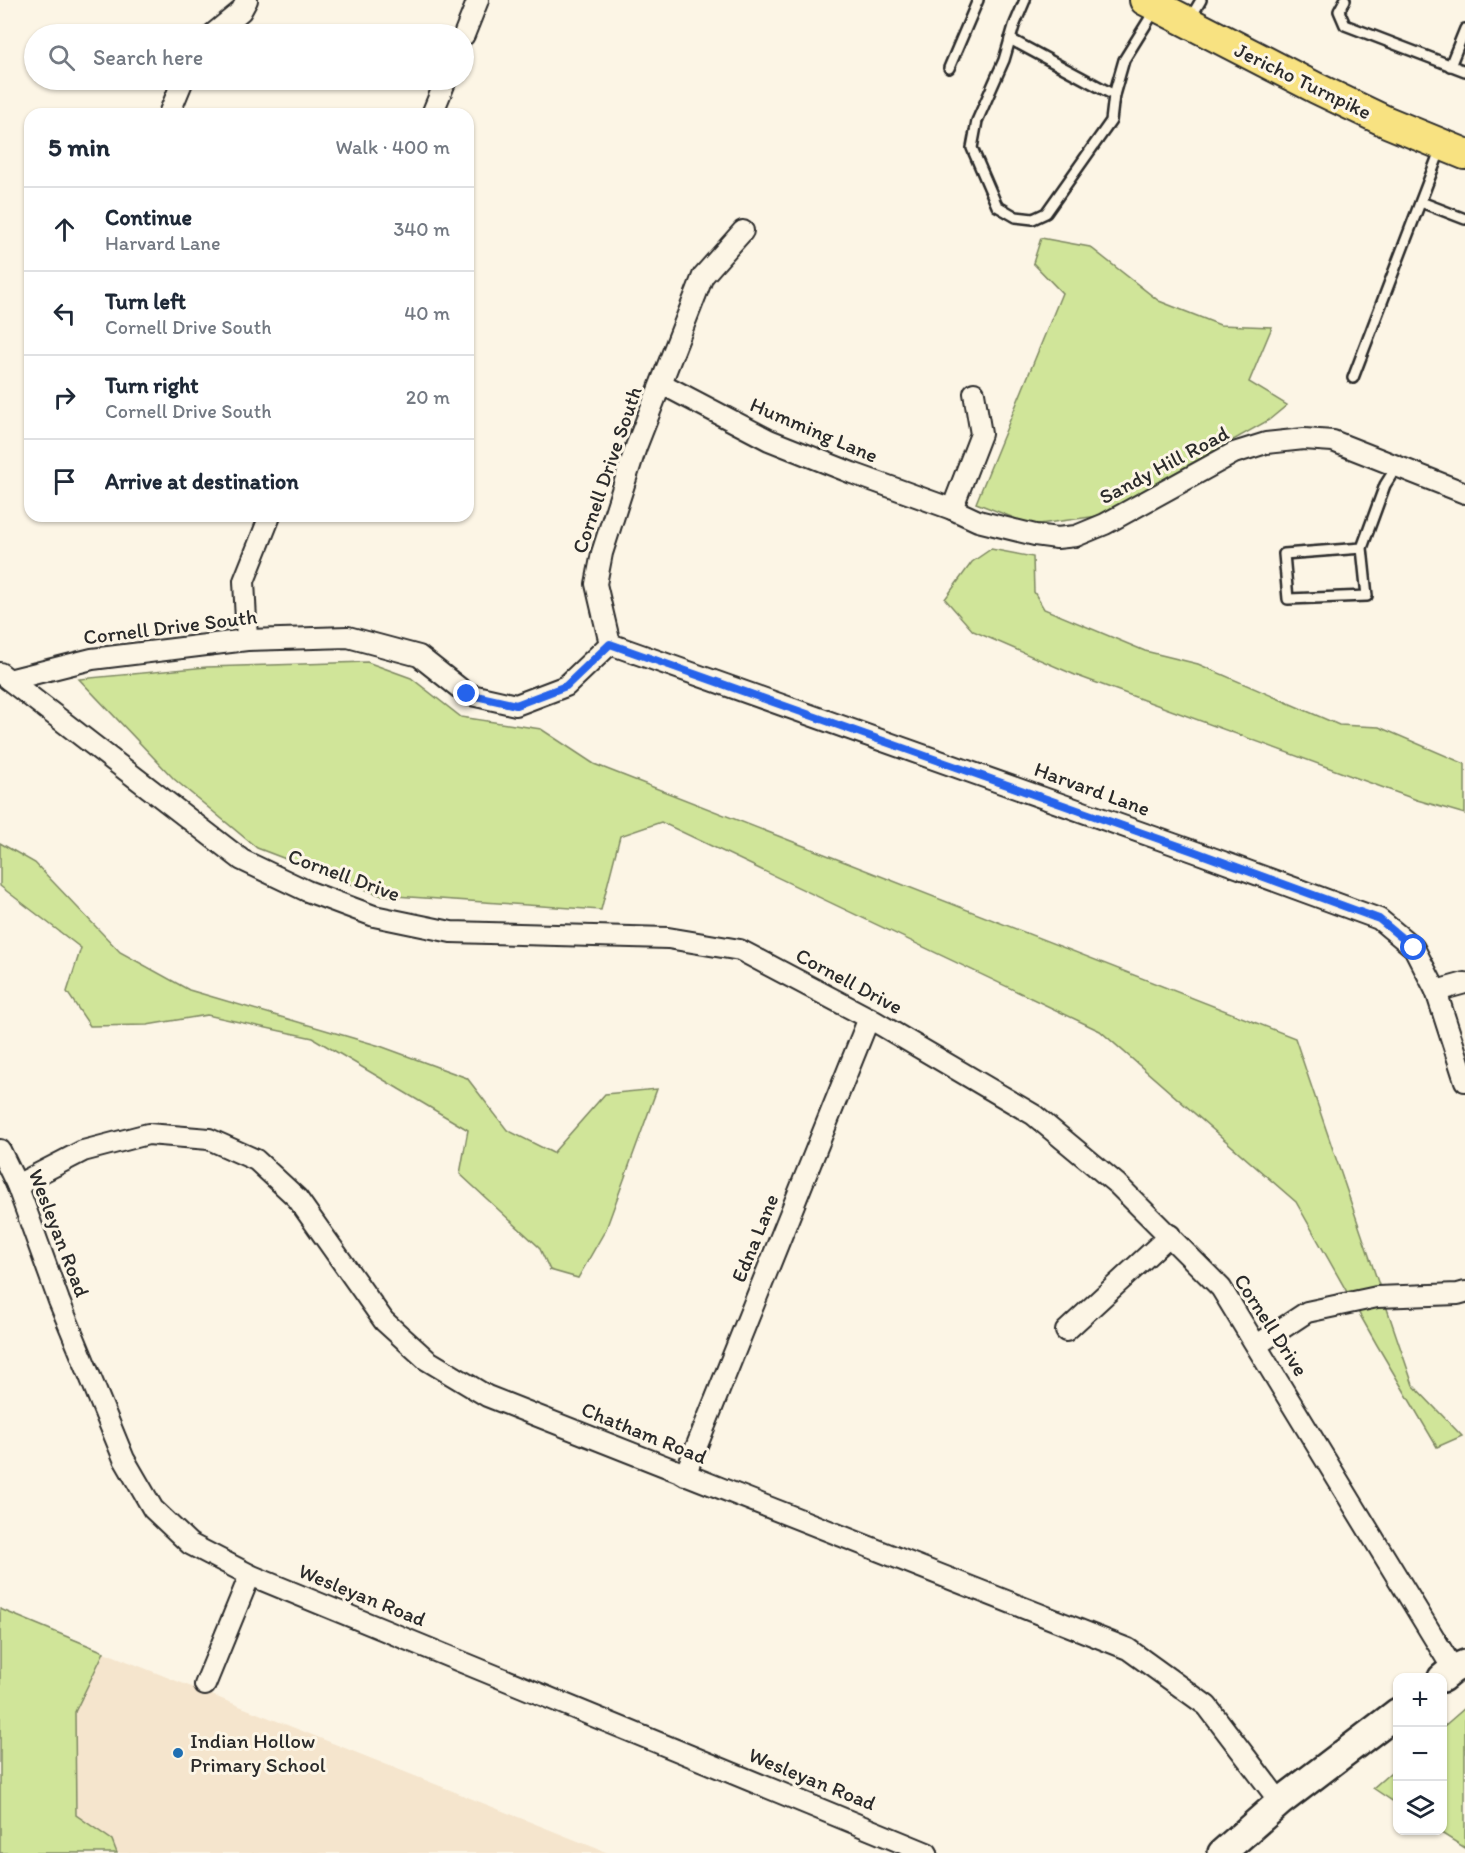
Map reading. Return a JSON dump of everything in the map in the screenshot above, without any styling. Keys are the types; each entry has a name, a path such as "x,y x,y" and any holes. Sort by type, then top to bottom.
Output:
{"main road":[{"name":"Jericho Turnpike","path":"1151,3 1194,11 1316,88 1454,150"}],"street":[{"path":"225,24 241,11 247,0"},
{"path":"468,24 478,0"},
{"path":"171,108 179,90"},
{"path":"434,108 442,90"},
{"name":"Cornell Drive South","path":"5,677 92,659 247,640 348,637 419,656 467,694 516,705 566,686 610,644 596,584 602,553 636,447 703,276 742,231"},
{"name":"Humming Lane","path":"662,384 770,440 952,509"},
{"path":"952,509 981,434 974,393"},
{"name":"Sandy Hill Road","path":"952,509 978,521 1035,535 1057,538 1076,536 1105,524 1234,453 1266,443 1304,439 1333,441 1465,493"},
{"path":"247,640 244,581 268,522"},
{"name":"Harvard Lane","path":"610,644 1379,919 1414,948 1436,991 1465,1081"},
{"name":"Cornell Drive","path":"5,677 242,860 307,891 374,916 451,933 668,938 740,950 870,1018 1034,1114 1117,1184 1221,1287 1453,1670"},
{"path":"1436,991 1465,983"},
{"name":"Edna Lane","path":"685,1475 870,1018"},
{"name":"Chatham Road","path":"16,1185 83,1151 148,1134 209,1139 256,1160 297,1198 384,1321 427,1360 487,1396 1128,1649 1207,1706 1280,1802"},
{"name":"Wesleyan Road","path":"0,1150 16,1185 59,1301 124,1459 153,1509 190,1544 250,1575 927,1853"},
{"path":"1066,1331 1170,1235"},
{"path":"1257,1345 1307,1312 1377,1298 1465,1292"},
{"path":"205,1685 250,1575"},
{"path":"1222,1853 1280,1802 1393,1716"}],"lane":[{"path":"950,68 978,0"},
{"path":"1025,0 1004,60 977,121 972,148 997,206 1016,217 1034,219 1046,213 1111,121 1114,95 1124,60 1151,3"},
{"path":"1345,0 1340,11 1345,25 1465,71"},
{"path":"1450,66 1465,29"},
{"path":"1010,39 1114,95"},
{"path":"1353,378 1421,202 1454,150"},
{"path":"1421,202 1465,219"},
{"path":"1362,548 1284,554 1287,599 1367,596 1362,548 1385,485 1397,466"}],"shaded area":[{"name":"Indian Hollow Primary School","path":"0,1610 104,1652 608,1853 0,1853"}],"green space":[{"path":"1041,238 1090,247 1159,301 1220,325 1272,327 1249,382 1287,405 1269,420 1098,516 1032,525 976,503 1062,293 1033,263"},
{"path":"991,549 1033,557 1034,592 1044,609 1145,651 1198,664 1339,725 1379,727 1465,764 1465,814 1417,800 1075,675 973,631 945,599 972,562"},
{"path":"367,662 411,678 461,717 541,729 594,764 1295,1038 1413,1385 1462,1436 1437,1447 1296,1202 1100,1031 661,822 620,836 601,910 380,895 257,848 174,779 79,679 207,667"},
{"path":"0,843 35,863 120,952 189,990 380,1046 467,1078 507,1130 553,1153 605,1094 657,1089 606,1229 578,1278 550,1270 539,1247 460,1174 468,1130 313,1038 207,1015 147,1025 90,1026 67,992 81,948 0,886"},
{"path":"0,1609 104,1652 75,1712 76,1815 112,1840 117,1853 0,1853"},
{"path":"1465,1708 1465,1848 1444,1835 1447,1835 1447,1724"},
{"path":"1393,1770 1393,1801 1373,1788"}],"place":[{"name":"Indian Hollow Primary School","path":"178,1753"}],"route":[{"path":"467,694 516,705 566,686 610,644 1379,919 1414,948"}]}
